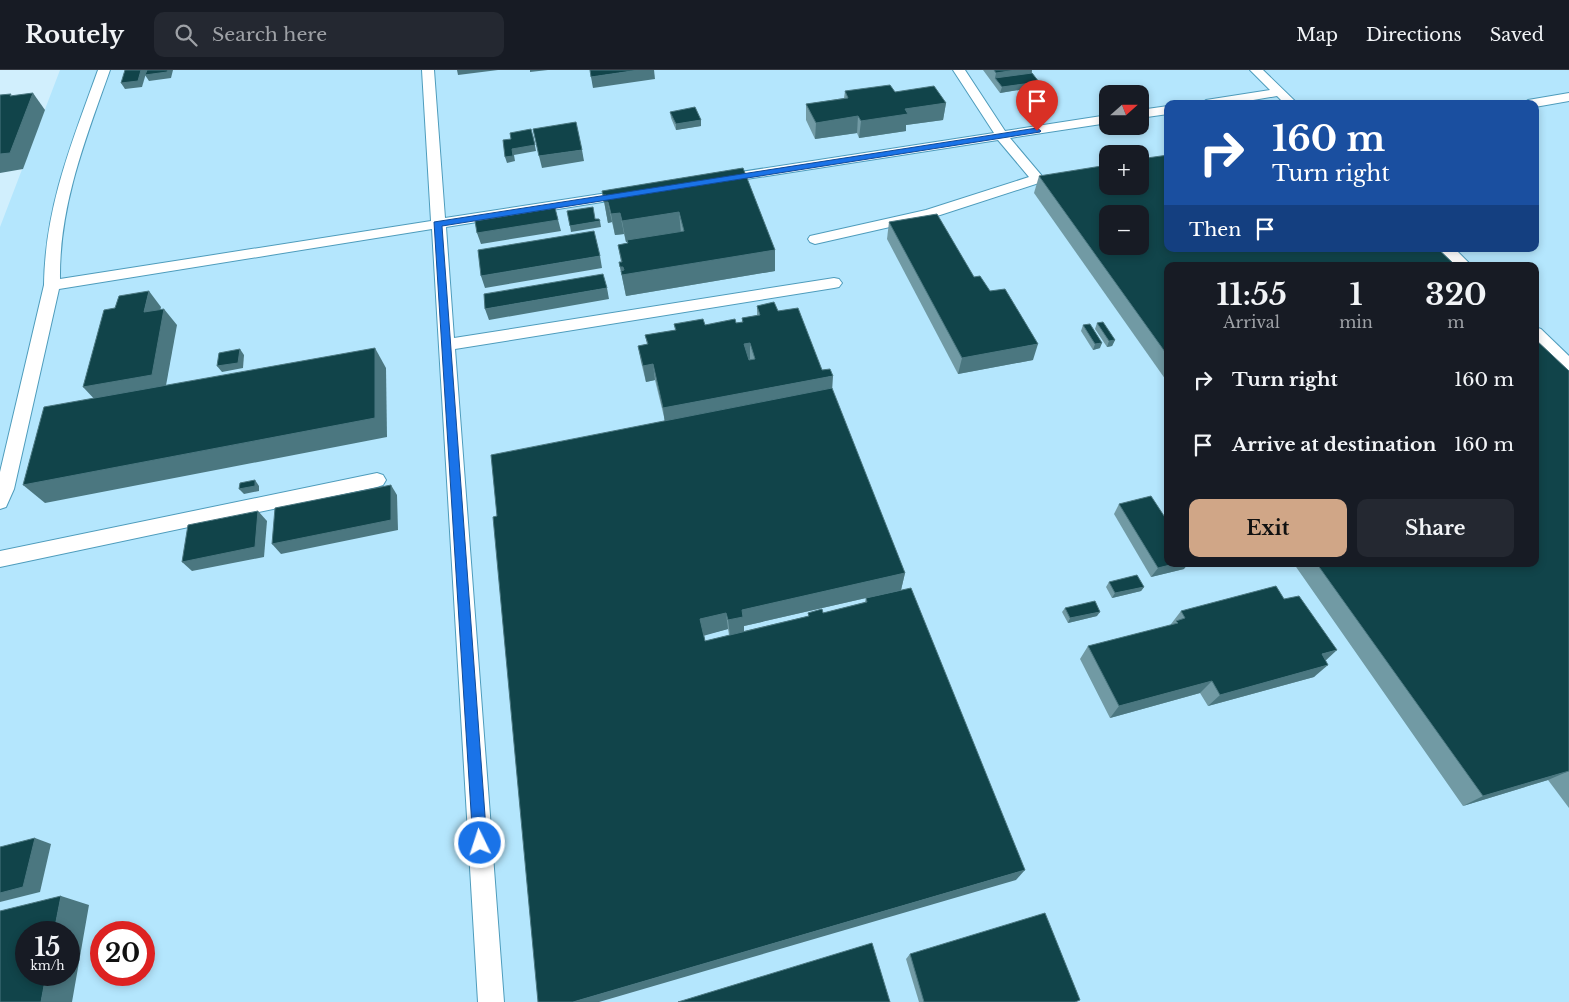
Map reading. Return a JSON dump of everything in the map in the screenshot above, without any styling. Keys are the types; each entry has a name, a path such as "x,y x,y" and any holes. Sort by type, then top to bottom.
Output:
{"lane":[{"path":"0,502 5,489 52,285 50,263 54,231 64,189 104,70"},
{"path":"428,70 491,1002"},
{"path":"815,239 929,214 1042,179 1002,136 959,70"},
{"path":"1256,70 1288,100"},
{"path":"1230,100 1279,92"},
{"path":"1539,102 1569,97"},
{"path":"1149,113 1164,111"},
{"path":"703,182 1099,121"},
{"path":"52,285 644,192"},
{"path":"1449,252 1461,262"},
{"path":"446,345 834,283"},
{"path":"1539,337 1569,365"},
{"path":"0,559 377,480"}],"shaded area":[{"path":"60,70 1569,70 1569,1002 0,1002 0,227"}],"building":[{"path":"125,70 141,70 138,81 121,83"},
{"path":"147,70 168,70 167,72 145,75"},
{"path":"590,70 639,70 591,77"},
{"path":"994,70 1016,70 996,73"},
{"path":"1032,73 1039,82 1002,87 995,78"},
{"path":"890,85 895,92 934,86 946,103 905,109 908,114 861,121 858,116 816,123 806,104 848,98 845,91"},
{"path":"33,93 10,153 0,154 0,95 11,94 10,96"},
{"path":"695,107 701,120 676,124 670,112"},
{"path":"576,122 582,150 539,156 533,129"},
{"path":"531,129 535,145 512,149 513,156 505,157 503,140 511,139 510,133"},
{"path":"1164,156 1164,252 1441,252 1452,262 1164,262 1164,350 1039,176 1099,166 1099,195 1149,195 1149,158"},
{"path":"743,168 775,250 622,275 621,271 624,270 623,267 620,267 619,262 622,262 618,245 628,243 627,240 684,231 679,212 622,221 620,213 611,214 608,202 604,202 603,198 607,197 603,195 602,191"},
{"path":"593,207 595,219 600,221 570,226 567,211"},
{"path":"555,208 558,220 477,233 475,221"},
{"path":"937,214 974,277 980,276 990,291 1005,289 1038,344 962,358 889,222"},
{"path":"594,231 600,256 481,276 478,250"},
{"path":"603,274 607,288 485,309 484,294"},
{"path":"149,291 144,312 164,309 152,375 83,387 104,310 115,308 119,296"},
{"path":"774,302 778,311 798,308 822,370 830,369 833,376 663,408 653,364 643,366 638,346 648,344 645,335 676,330 674,324 703,319 705,325 735,319 736,323 743,322 742,318 760,315 757,306","holes":["750,343 755,359 749,360 744,344"]},
{"path":"1103,322 1115,340 1109,341 1097,323"},
{"path":"1090,324 1102,343 1095,344 1083,325"},
{"path":"1539,343 1569,371 1569,771 1483,796 1319,567 1539,567"},
{"path":"375,348 375,418 23,485 44,407"},
{"path":"240,349 238,363 217,366 219,353"},
{"path":"832,388 905,573 742,610 743,617 728,620 726,613 700,619 705,641 809,616 808,613 822,609 823,613 867,602 866,598 911,588 1025,870 573,1002 538,1002 493,517 497,516 491,455"},
{"path":"255,480 255,486 239,489 240,483"},
{"path":"391,485 391,520 272,544 275,508"},
{"path":"1151,496 1164,516 1164,566 1158,568 1119,504"},
{"path":"258,511 255,547 182,562 188,525"},
{"path":"1137,575 1144,587 1115,593 1109,582"},
{"path":"1276,586 1284,599 1299,596 1337,650 1322,654 1328,665 1220,695 1212,681 1119,706 1088,646 1178,623 1176,621 1185,618 1181,611"},
{"path":"1095,601 1100,612 1070,618 1065,608"},
{"path":"35,838 23,887 0,893 0,847"},
{"path":"61,896 56,921 15,921 15,986 44,986 41,1002 0,1002 0,911"},
{"path":"1045,913 1080,1000 1075,1002 924,1002 910,954"},
{"path":"872,943 890,1002 678,1002"}],"route":[{"path":"480,843 438,224 1037,131"}]}
